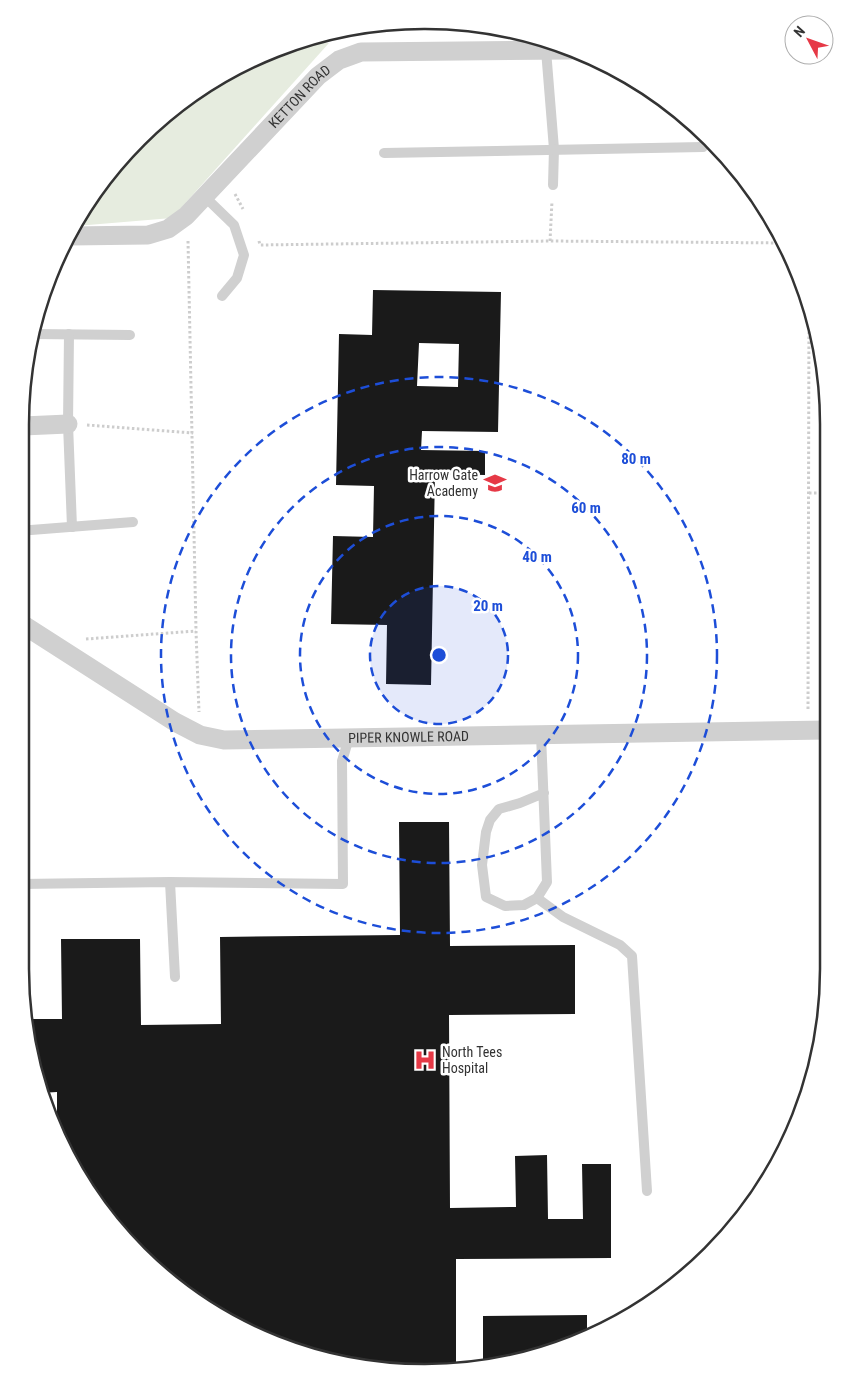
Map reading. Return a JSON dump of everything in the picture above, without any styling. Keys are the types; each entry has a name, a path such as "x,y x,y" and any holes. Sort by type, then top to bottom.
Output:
{"street":[{"name":"KETTON ROAD","path":"77,236 148,235 168,228 186,216 318,76 339,60 361,52 552,50"},
{"path":"29,426 68,424"},
{"name":"PIPER KNOWLE ROAD","path":"29,628 175,722 200,735 224,740 817,730"}],"lane":[{"path":"546,50 554,149 553,185"},
{"path":"384,153 703,148"},
{"path":"204,196 234,225 244,255 237,278 222,296"},
{"path":"39,334 130,335"},
{"path":"69,334 68,424 72,527"},
{"path":"31,530 133,522"},
{"path":"541,735 544,793 547,882 537,898 524,905 504,906 486,897 482,865 486,832 490,820 499,809 544,793"},
{"path":"29,884 170,882 343,884 342,761 349,738"},
{"path":"170,882 175,977"},
{"path":"537,898 563,916 620,945 632,956 647,1191"}],"path":[{"path":"225,174 243,209"},
{"path":"550,241 553,185"},
{"path":"186,216 189,245 196,632 200,735"},
{"path":"256,236 260,245 550,241 776,243"},
{"path":"810,334 809,493 817,730"},
{"path":"68,424 193,433"},
{"path":"809,493 820,492"},
{"path":"51,642 196,632"}],"shaded area":[{"path":"318,43 329,43 172,218 83,225 95,205 127,164 164,127 184,111 205,95 249,70 273,59"}],"building":[{"path":"373,290 501,292 498,432 422,431 421,450 485,451 485,475 435,474 431,685 386,684 387,625 331,624 333,536 373,537 374,486 336,485 339,334 372,335","holes":["419,343 459,344 458,387 417,386"]},
{"path":"399,822 449,822 450,946 575,945 575,1014 449,1015 450,1208 516,1207 515,1156 547,1155 548,1219 583,1219 582,1164 611,1164 611,1258 456,1259 456,1363 424,1364 373,1361 347,1357 297,1343 273,1334 227,1311 205,1298 164,1266 127,1229 111,1209 95,1188 70,1144 57,1115 57,1092 49,1092 42,1071 32,1020 62,1019 61,939 140,939 141,1025 221,1024 220,937 400,935"},
{"path":"587,1315 587,1329 527,1351 483,1360 483,1316"}],"place":[{"name":"Harrow Gate Academy","path":"495,483"},
{"name":"North Tees Hospital","path":"425,1060"}]}
